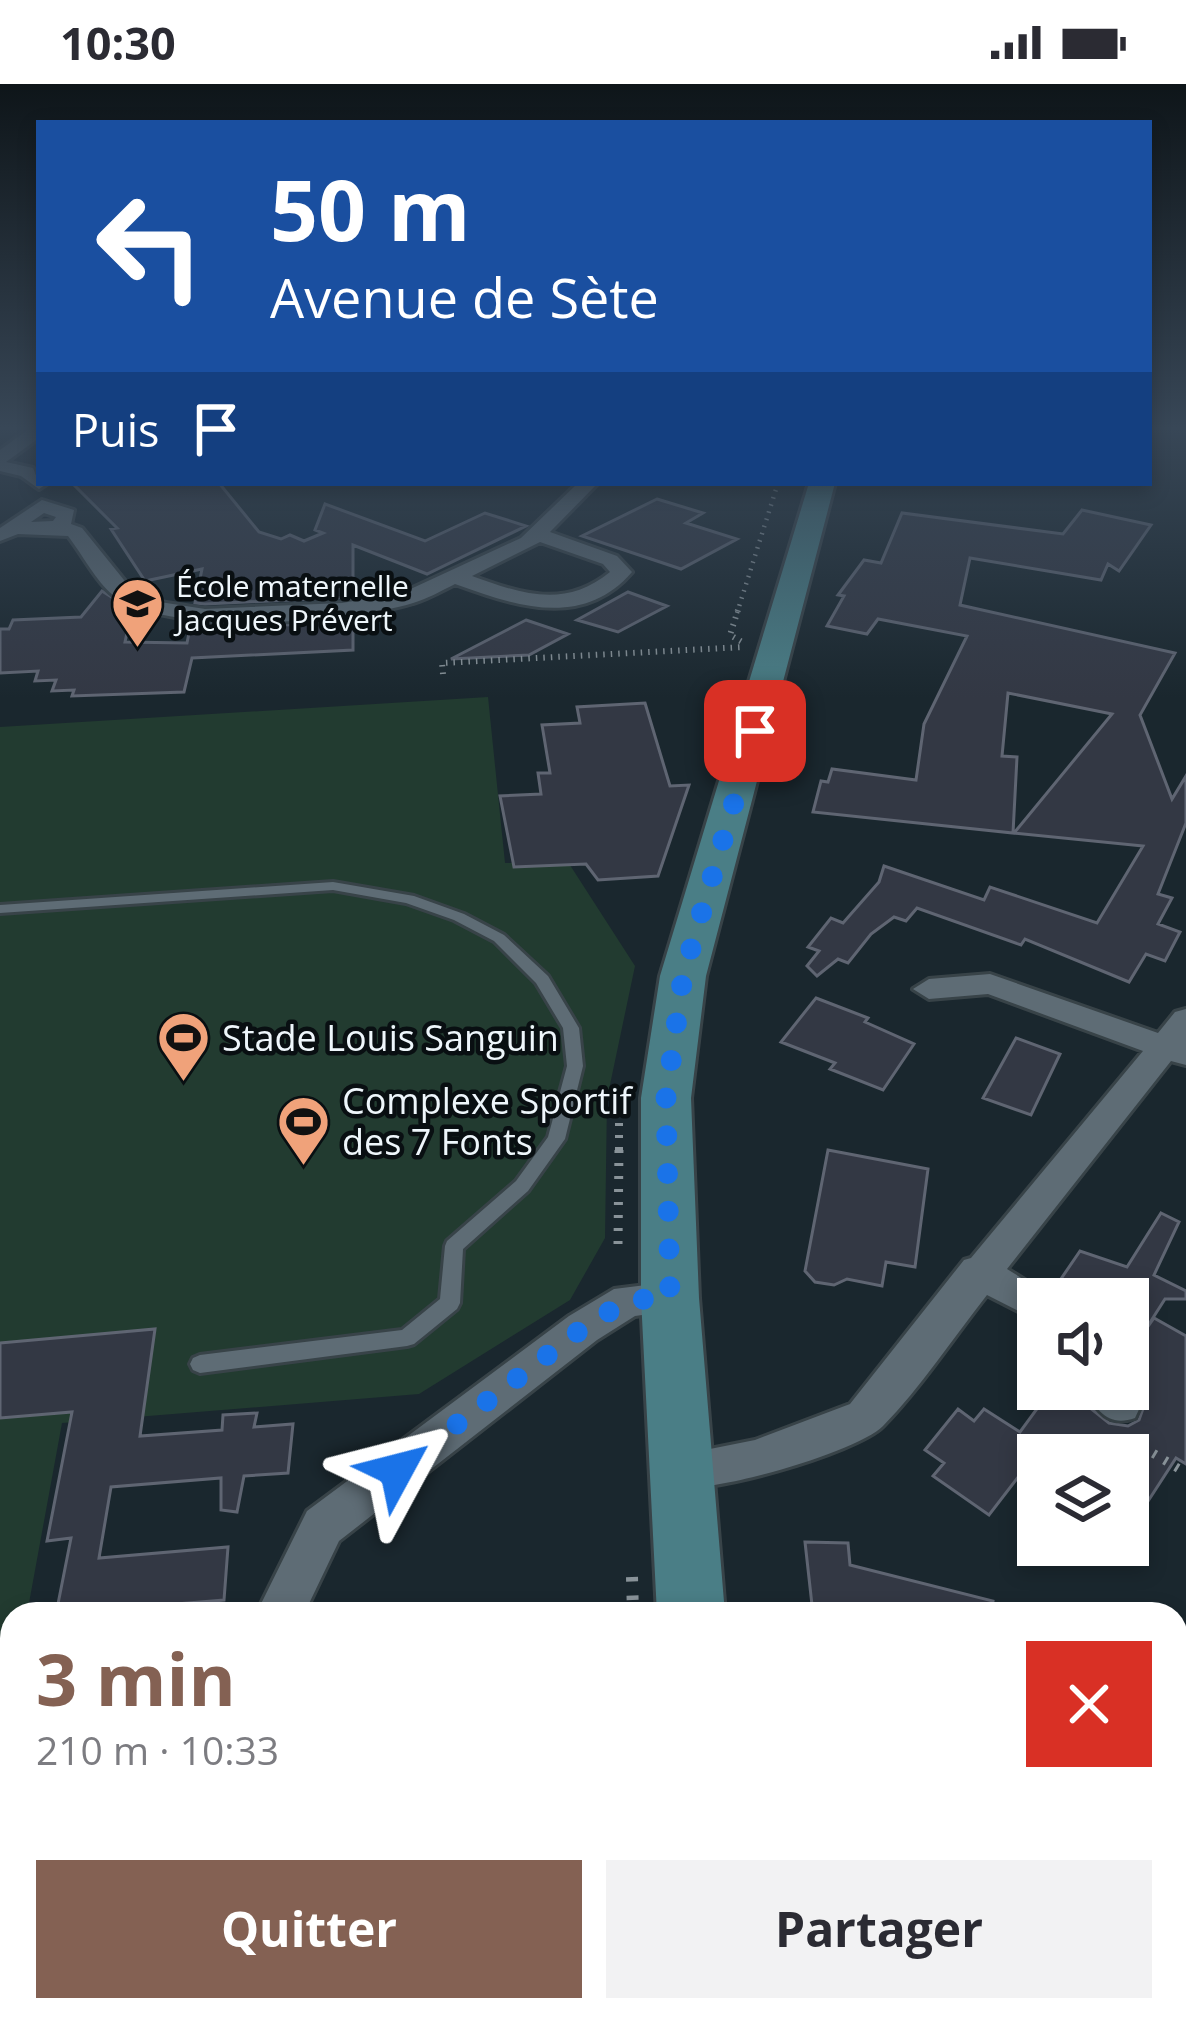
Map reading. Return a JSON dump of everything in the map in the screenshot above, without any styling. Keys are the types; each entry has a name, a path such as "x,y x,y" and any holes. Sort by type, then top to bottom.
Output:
{"main road":[{"path":"690,1602 670,1298 666,1098 683,976 813,517"}],"street":[{"path":"60,526 65,517"},
{"path":"7,532 60,526 75,532 130,596 187,614 366,608 407,598 539,535 556,517"},
{"path":"455,577 551,606 571,602 622,572 610,560 539,535"},
{"path":"680,1472 754,1459 865,1417 978,1271 1179,1041 990,984 929,989"},
{"path":"978,1271 1017,1293"},
{"path":"286,1602 323,1526 583,1328 628,1300 670,1298"}],"lane":[{"path":"0,909 333,886 371,890 459,916 499,938 542,980 571,1028 575,1066 556,1139 523,1186 454,1246 450,1303 406,1338 200,1364"}],"path":[{"path":"443,674 442,663 746,647 730,634 767,517"},
{"path":"1116,1410 1122,1435 1186,1473"}],"green space":[{"name":"Complexe Sportif des 7 Fonts","path":"488,697 505,863 568,862 635,966 607,1099 605,1238 570,1300 419,1394 62,1423 29,1602 0,1602 0,727"}],"building":[{"path":"106,517 247,517 259,532 304,541 323,533 315,530 320,517 361,517 425,541 475,517 499,517 526,526 427,574 353,545 353,597 205,604 195,603 202,569 145,581 111,529 117,528"},
{"path":"620,517 695,517 686,523 737,539 681,569 582,536"},
{"path":"900,517 936,517 1063,534 1076,517 1116,517 1151,525 1119,571 1108,564 1101,580 970,558 960,605 1175,653 1140,715 1172,799 1186,776 1186,823 1158,894 1172,898 1158,924 1180,932 1165,961 1146,954 1129,982 1025,939 1021,945 917,908 906,921 894,917 871,934 848,963 838,959 817,976 807,966 819,951 808,947 831,918 843,923 879,882 884,866 984,900 990,887 1097,923 1143,846 1014,833 1112,714 1008,693 1002,756 1017,757 1013,833 813,812 821,781 828,782 832,769 916,780 924,724 967,636 878,619 867,634 827,626 844,596 838,595 864,560 881,563"},
{"path":"102,591 132,610 125,642 187,643 191,623 259,627 353,620 353,650 192,658 184,692 72,696 74,690 52,691 56,680 35,681 38,671 0,673 0,629 9,629 13,620 81,617"},
{"path":"628,592 667,606 618,632 577,620"},
{"path":"526,620 568,634 529,655 451,659"},
{"path":"645,703 670,786 689,785 658,876 598,880 586,864 514,867 500,796 541,794 538,773 550,773 542,725 580,723 577,707"},
{"path":"816,998 868,1018 865,1022 914,1044 883,1090 830,1069 835,1063 781,1042"},
{"path":"1016,1038 1060,1054 1031,1115 983,1098"},
{"path":"828,1150 928,1169 915,1267 886,1262 882,1286 847,1279 834,1285 815,1282 805,1271"},
{"path":"1161,1213 1179,1222 1154,1275 1186,1291 1186,1299 1165,1299 1149,1324 1149,1278 1062,1278 1080,1251 1127,1267"},
{"path":"1154,1318 1186,1336 1186,1464 1176,1458 1149,1500 1149,1434 1017,1434 1017,1478 989,1515 933,1476 944,1463 925,1450 958,1409 974,1421 984,1409 1020,1432 1036,1410 1093,1410 1109,1423 1128,1426 1139,1420 1143,1410 1149,1410 1149,1325"},
{"path":"155,1329 140,1436 222,1430 223,1415 257,1413 254,1427 293,1424 288,1473 244,1476 237,1512 221,1510 221,1478 111,1487 99,1558 228,1547 224,1600 58,1602 71,1538 47,1541 72,1412 0,1418 0,1343"},
{"path":"805,1542 848,1543 850,1565 993,1601 993,1602 812,1602"}],"place":[{"name":"École maternelle Jacques Prévert","path":"137,650"},
{"name":"Stade Louis Sanguin","path":"183,1084"},
{"name":"Complexe Sportif des 7 Fonts","path":"303,1168"}],"route":[{"path":"397,1470 583,1328 628,1300 670,1298 666,1098 683,976 755,731"}]}
